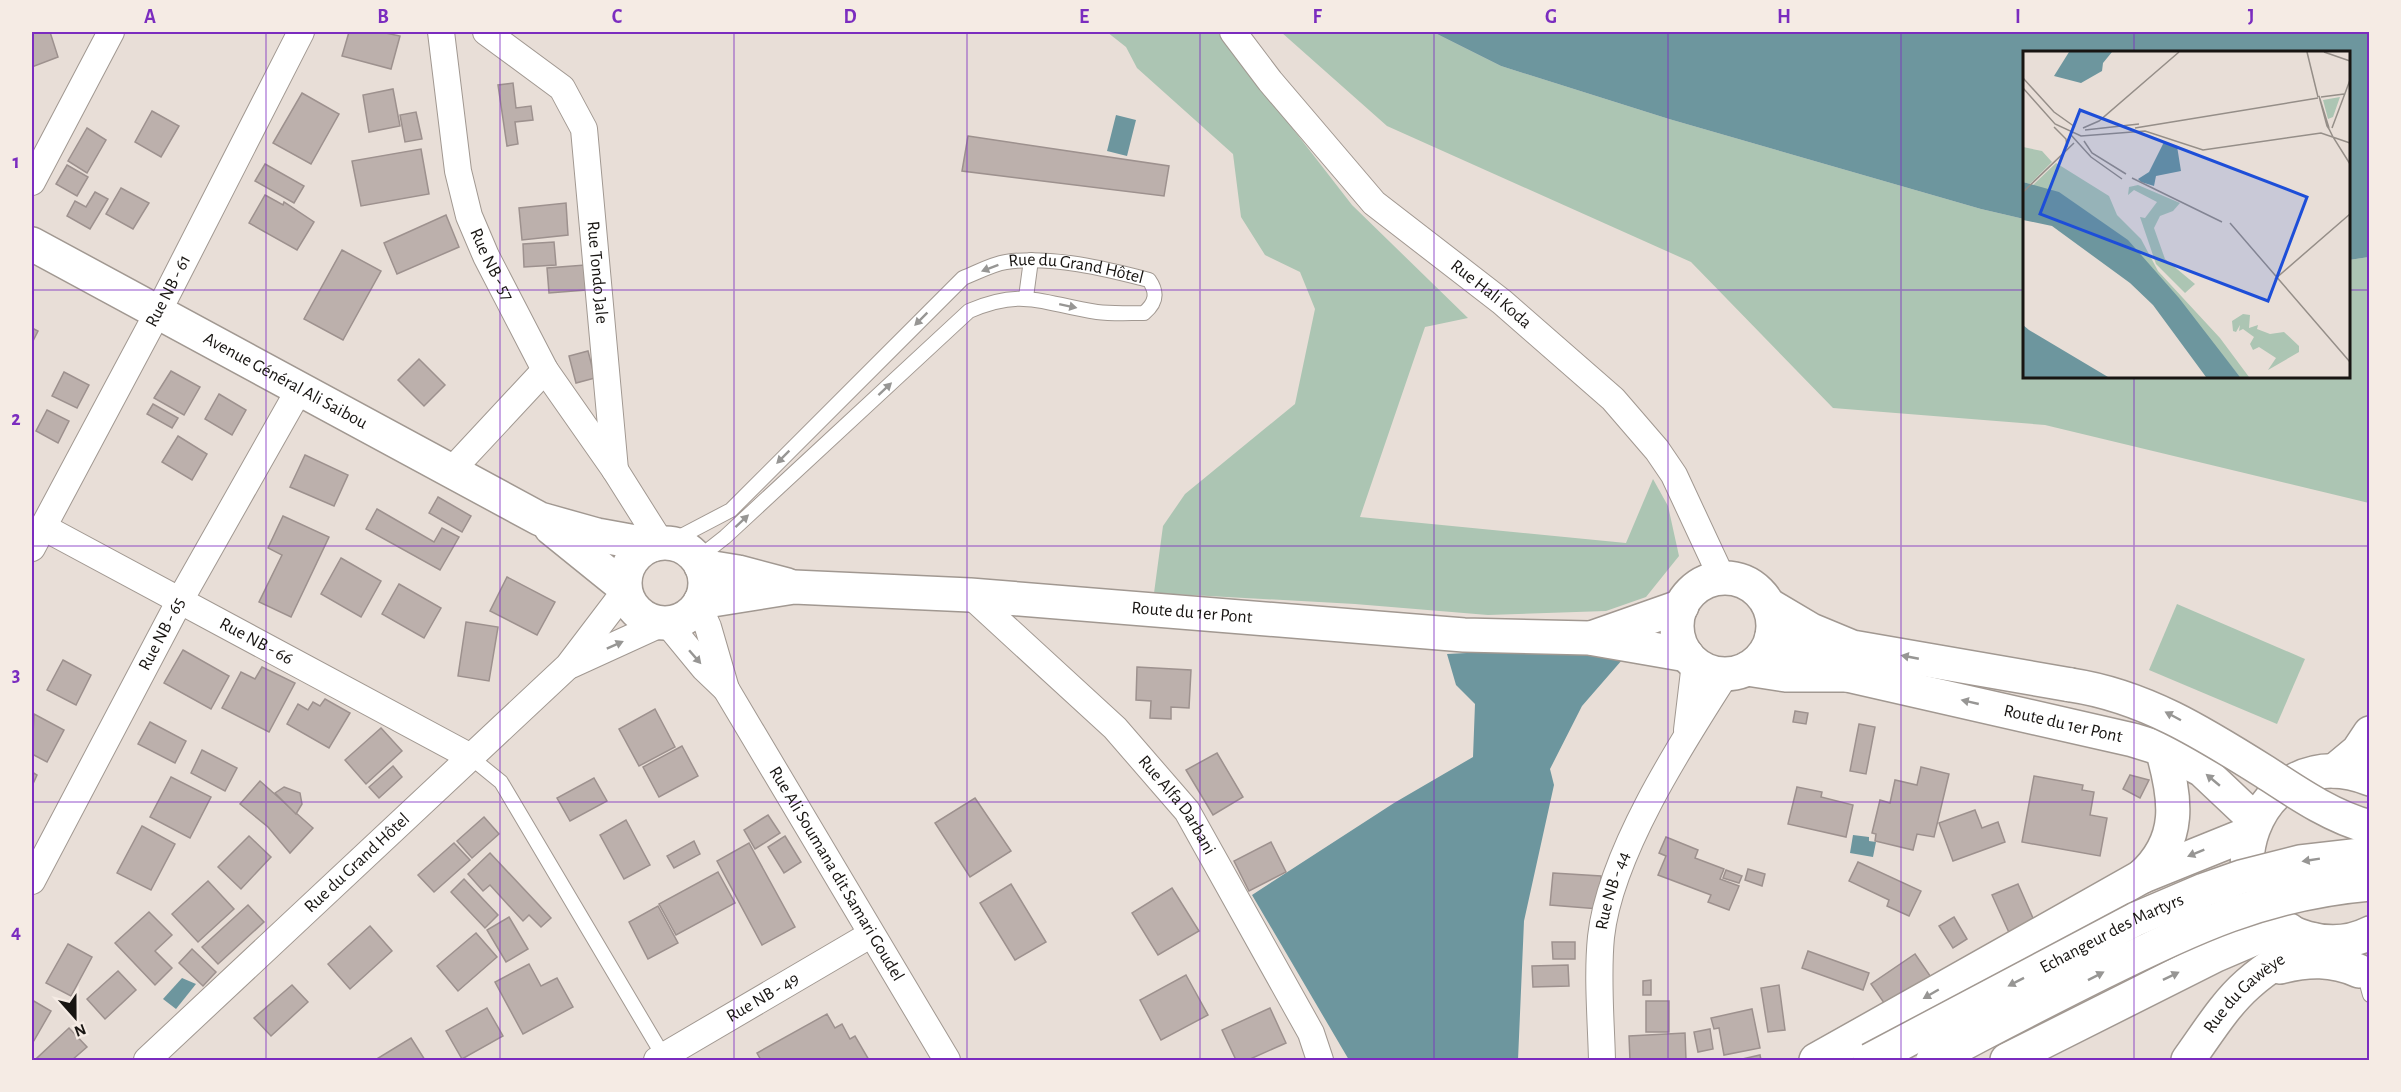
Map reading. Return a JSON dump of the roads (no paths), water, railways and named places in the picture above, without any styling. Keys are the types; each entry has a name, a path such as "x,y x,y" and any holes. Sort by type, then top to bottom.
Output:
{"street":[{"path":"32,183 111,32"},
{"name":"Rue NB - 61","path":"37,538 159,310 301,32"},
{"name":"Rue NB - 57","path":"441,32 458,171 469,216 486,256 545,370 615,470"},
{"name":"Rue Tondo Jale","path":"486,32 562,88 584,129 615,470 660,544"},
{"name":"Rue Hali Koda","path":"1233,32 1270,81 1374,203 1502,302 1613,399 1657,450 1674,475 1722,578"},
{"name":"Avenue Général Ali Saibou","path":"32,244 159,310 300,390 540,519 597,535 660,544"},
{"path":"450,472 545,370"},
{"name":"Rue NB - 65","path":"32,881 179,602 300,390"},
{"name":"Avenue Général Ali Saibou","path":"540,519 625,589"},
{"name":"Rue NB - 66","path":"37,538 179,602 469,756"},
{"path":"660,544 684,548 699,562 705,584 699,603 685,618 665,623 650,620 638,613 630,603 625,589 625,574 631,561 640,551 660,544"},
{"name":"Route du 1er Pont","path":"699,562 794,587"},
{"path":"1722,578 1736,579 1750,585 1761,594 1770,621 1767,649 1736,671 1706,670 1691,659 1677,631 1682,606 1698,586 1722,578"},
{"name":"Route du 1er Pont","path":"699,603 794,587 970,595 1464,635 1589,638 1691,659"},
{"name":"Rue du Grand Hôtel","path":"147,1060 469,756 568,666 625,589"},
{"name":"Rue Alfa Darbani","path":"970,595 1115,728 1187,811 1311,1033 1320,1060"},
{"name":"Rue Ali Soumana dit Samari Goudel","path":"699,603 726,689 870,935 947,1060"},
{"name":"Route du 1er Pont","path":"1589,638 1682,606"},
{"path":"1770,621 1811,630 1852,647 2100,689 2169,714 2306,798 2370,827"},
{"name":"Route du 1er Pont","path":"1770,621 1847,675"},
{"name":"Rue du Grand Hôtel","path":"568,666 665,623"},
{"name":"Rue Ali Soumana dit Samari Goudel","path":"665,623 704,668 726,689"},
{"name":"Rue NB - 44","path":"1686,736 1691,659"},
{"name":"Route du 1er Pont","path":"1736,671 1785,675 1847,675 2133,740 2162,749 2202,770 2253,826"},
{"name":"Rue NB - 44","path":"1602,1060 1600,965 1601,936 1607,906 1627,850 1686,736 1736,671"},
{"path":"2334,771 2358,751 2370,733"},
{"path":"2141,877 2153,867 2161,854 2173,819 2171,782 2162,749"},
{"path":"2328,936 2273,918 2260,903 2251,885 2247,865 2253,826 2277,792 2294,780 2314,773 2334,771 2356,774 2370,779"},
{"path":"1816,1060 2141,877 2253,826"},
{"name":"Echangeur des Martyrs","path":"1870,1060 2136,919 2204,890 2241,877 2300,862 2370,854"},
{"name":"Echangeur des Martyrs","path":"1933,1060 2010,1019 2209,921 2251,906 2305,892 2370,884"},
{"name":"Rue NB - 49","path":"660,1059 870,935"},
{"path":"2007,1060 2216,955 2258,937 2328,936"},
{"name":"Rue du Gawèye","path":"2188,1060 2234,999 2264,972 2328,936"},
{"path":"2264,972 2293,964 2325,961 2340,963 2365,983"}],"lane":[{"name":"Rue du Grand Hôtel","path":"660,544 731,510 963,278 1005,262 1031,260 1109,269 1149,280 1155,289 1156,298 1152,307 1144,313 1098,312 1026,297 990,302 969,311 699,562"},
{"path":"1026,297 1031,260"},
{"path":"469,756 501,782 660,1059"},
{"path":"2328,936 2365,983"}],"water":[{"path":"1433,32 2369,32 2369,257 2350,260 2350,51 2023,51 2023,219 1981,209 1669,119 1501,66"},
{"path":"1116,115 1136,120 1127,156 1107,151"},
{"path":"1585,647 1622,660 1582,706 1550,769 1554,785 1524,921 1518,1060 1349,1060 1252,895 1394,803 1473,757 1475,704 1456,685 1447,654"},
{"path":"1853,835 1869,837 1869,841 1876,842 1873,857 1850,853"},
{"path":"182,978 196,984 176,1009 163,999"}]}
